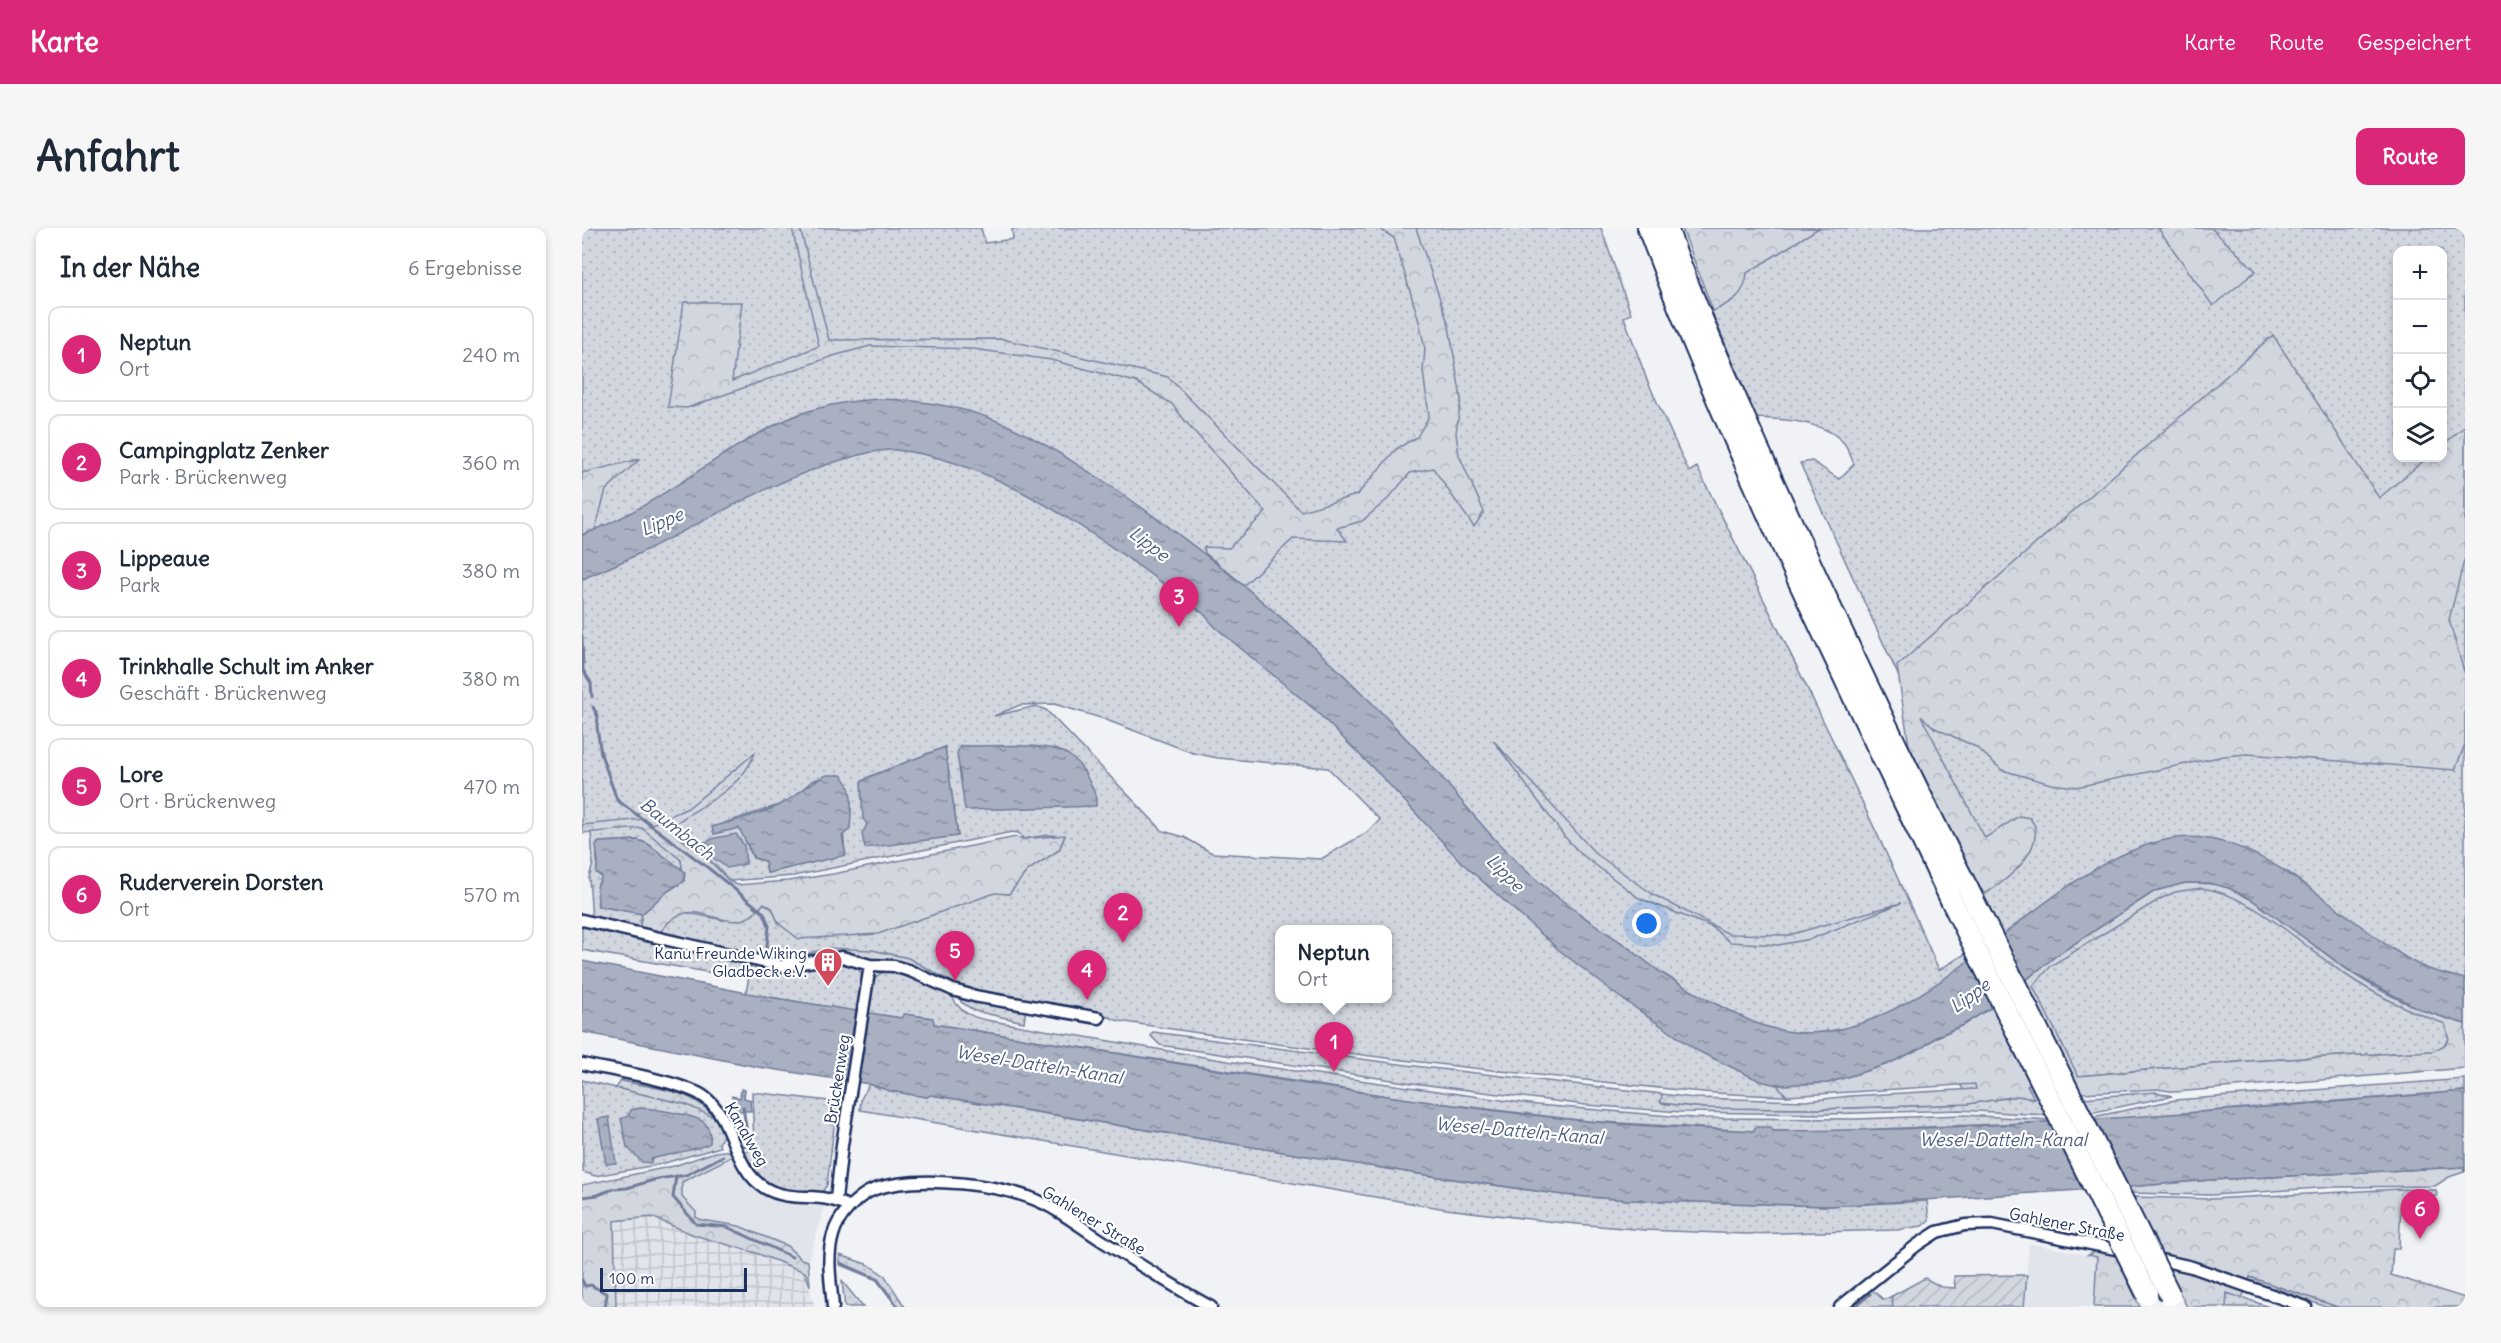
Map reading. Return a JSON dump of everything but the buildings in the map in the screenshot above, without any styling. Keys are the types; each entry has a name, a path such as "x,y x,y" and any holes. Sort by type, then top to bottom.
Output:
{"highway":[{"path":"1647,228 1684,302 1744,441 1807,602 2172,1301"},
{"path":"1667,228 1684,302"},
{"path":"1959,893 2150,1301"}],"street":[{"path":"582,920 780,966 842,957 870,965 894,966 910,970 953,990 974,996 1098,1018"},
{"name":"Brückenweg","path":"836,1199 870,965"},
{"name":"Kanalweg","path":"582,1064 700,1093 713,1105 722,1118 741,1161 763,1187 788,1196 836,1199 849,1207"},
{"name":"Gahlener Straße","path":"833,1307 829,1254 833,1233 849,1207 873,1190 894,1184 930,1183 999,1187 1045,1204 1170,1285 1211,1307"},
{"name":"Gahlener Straße","path":"1840,1307 1917,1245 1937,1232 1965,1225 1992,1224 2108,1247 2192,1267 2306,1307"}],"shaded area":[{"path":"735,1155 823,1202 825,1206 808,1261 801,1259 787,1246 739,1226 701,1220 682,1197 682,1182"},
{"path":"652,1217 694,1235 756,1253 805,1272 815,1307 616,1307 614,1222"},
{"path":"2029,1243 2097,1257 2094,1307 2024,1307"}],"green space":[{"path":"582,228 981,228 985,243 1013,239 1012,229 1018,228 1601,228 1631,314 1624,317 1647,380 1689,472 1697,467 1791,654 1939,970 2001,932 1984,895 2017,869 2024,860 1982,841 1923,729 1800,463 1812,461 1839,479 1854,464 1843,442 1835,435 1814,425 1790,420 1756,418 1712,312 1739,291 1699,228 2465,228 2465,1030 2445,1025 2449,1039 2443,1046 2433,1051 2250,1061 2077,1076 2069,1074 2002,1087 1964,1091 1937,1045 1783,1093 1786,1096 1666,1089 1386,1058 1119,1021 1109,1017 1036,1005 961,989 908,958 872,950 802,956 785,960 768,956 768,959 762,958 762,954 658,936 665,924 676,914 684,912 723,920 764,903 772,908 779,924 996,893 1009,894 1027,871 1059,850 1065,836 1048,835 1023,839 1019,833 1012,832 793,876 729,881 719,868 677,834 651,826 582,831","holes":["1054,704 1101,718 1193,753 1218,758 1328,768 1380,820 1366,833 1321,859 1212,853 1184,837 1163,831 1046,710 1036,706 994,716 1020,705","960,746 1054,749 1068,755 1084,771 1012,808 966,810","945,747 958,836 867,824 862,782 871,776","839,775 845,855 767,873 765,861 753,858 739,827 712,827 779,805 791,799 813,780"]},
{"path":"792,228 800,228 829,340 1002,339 1168,377 1301,511 1357,495 1396,449 1417,437 1429,416 1423,371 1425,349 1419,321 1394,238 1378,228 1416,228 1449,326 1461,399 1456,433 1459,455 1484,512 1474,527 1433,468 1410,473 1388,499 1362,521 1337,528 1347,541 1293,539 1244,585 1205,553 1204,547 1229,548 1266,512 1172,404 1136,382 1051,360 973,349 870,346 833,356 687,408 668,407 684,302 742,302 732,381 819,346"},
{"path":"1682,228 1819,228 1747,273 1740,293 1713,311"},
{"path":"2158,228 2211,228 2256,271 2213,306"},
{"path":"2273,335 2379,498 2422,462 2447,462 2447,442 2465,426 2465,557 2449,620 2465,675 2465,744 2455,770 2247,754 2224,756 2076,787 2051,784 2002,770 1976,747 1935,728 1921,716 1985,838 2019,816 2030,818 2035,826 2035,837 2027,857 2003,882 1985,894 1977,884 1909,746 1897,666"},
{"path":"640,459 606,490 595,530 582,535 582,473"},
{"path":"1493,740 1595,853 1654,895 1729,934 1789,935 1901,903 1811,939 1778,945 1730,942 1712,927 1639,898 1580,853 1564,836"},
{"path":"755,753 749,765 732,785 676,823 673,829 681,839 707,858 729,881 737,885 788,881 833,874 1016,837 1023,839 1065,835 1059,850 1027,871 1009,894 995,893 878,934 799,939 779,924 772,908 764,903 751,916 737,921 698,913 685,913 671,920 658,936 639,931 642,914 665,893 684,881 681,860 642,828 582,833 582,825 645,819 652,824 688,808"},
{"path":"638,827 648,831 679,856 685,872 648,844 638,840 599,842 597,873 602,878 598,883 598,906 642,914 639,931 592,920 589,877 593,864 591,832"},
{"path":"2185,883 2203,883 2225,887 2246,896 2365,981 2407,1003 2465,1024 2465,1068 2175,1092 2158,1089 2081,1093 2025,981 2057,955 2155,891","holes":["2201,888 2240,900 2259,911 2369,990 2445,1024 2449,1039 2443,1046 2433,1051 2250,1061 2078,1076 2033,986 2052,965 2160,899 2175,892"]},
{"path":"582,924 752,967 740,973 724,975 582,950"},
{"path":"828,948 872,950 908,958 961,987 883,961 787,964 725,949 763,954 762,957 767,959 768,956 785,960"},
{"path":"838,961 857,968 864,976 860,1012 746,993 749,976 768,967 793,969"},
{"path":"895,970 950,992 964,1011 986,1020 1239,1063 1537,1105 1694,1118 1858,1119 1963,1115 2049,1120 2050,1122 1831,1131 1772,1131 1756,1127 1753,1131 1587,1121 1413,1100 934,1024 932,1018 904,1014 902,1018 867,1013 871,984 874,979"},
{"path":"960,997 1026,1008 1024,1022 975,1011 961,1002"},
{"path":"1992,1007 2030,1084 2027,1085 2034,1098 2017,1096 1968,1104 1819,1109 1705,1108 1661,1103 1662,1094 1694,1098 1806,1101 1850,1096 1976,1089 1975,1084 1787,1096 1777,1085 1828,1083 1888,1064 1923,1047"},
{"path":"1153,1032 1422,1067 1662,1094 1661,1103 1705,1108 1819,1109 1968,1104 2017,1096 2033,1098 2027,1084 2030,1084 2046,1115 1959,1110 1826,1114 1682,1112 1586,1105 1412,1083 1160,1045 1151,1036"},
{"path":"626,1078 672,1088 705,1102 715,1112 725,1130 719,1144 720,1147 661,1164 595,1176 583,1172 582,1080 685,1104 712,1116 695,1100 671,1091 621,1081"},
{"path":"2465,1079 2465,1091 2096,1120 2093,1117 2175,1100"},
{"path":"621,1081 684,1095 705,1108 713,1117 685,1104 616,1088"},
{"path":"869,1084 890,1091 926,1097 931,1095 1563,1195 1628,1200 1829,1206 1927,1201 1929,1220 1922,1226 1897,1230 1745,1234 1645,1230 1446,1209 860,1110 861,1099"},
{"path":"752,1092 837,1102 827,1185 822,1192 784,1191 767,1184 752,1168 744,1155 754,1145"},
{"path":"2155,1092 2172,1096 2090,1113 2083,1098"},
{"path":"733,1150 735,1155 682,1182 682,1197 696,1212 696,1217 701,1220 739,1226 787,1246 801,1259 808,1261 810,1286 805,1272 756,1253 694,1235 652,1217 614,1221 616,1307 582,1307 582,1185 674,1166 715,1152"},
{"path":"2463,1167 2464,1172 2449,1177 2435,1186 2334,1187 2212,1195 2131,1193 2128,1187 2210,1180"},
{"path":"2399,1189 2436,1190 2437,1196 2401,1198 2399,1249 2393,1249 2391,1275 2465,1298 2465,1307 2338,1307 2250,1277 2248,1283 2161,1254 2132,1197 2211,1199"},
{"path":"2099,1250 2115,1254 2140,1307 2094,1307 2097,1257 2088,1255"},
{"path":"840,1255 869,1265 885,1276 905,1307 898,1307 877,1280 840,1265"},
{"path":"2166,1265 2245,1291 2242,1298 2227,1293 2226,1307 2187,1307"},
{"path":"2027,1275 2024,1307 1893,1307 1892,1296 1925,1278 1941,1287 1955,1288 1954,1276"},
{"path":"2250,1277 2338,1307 2326,1307 2275,1288 2265,1289 2248,1283"},
{"path":"842,1281 863,1307 845,1307"},
{"path":"1870,1288 1884,1300 1892,1296 1893,1307 1845,1307"},
{"path":"2227,1292 2269,1307 2226,1307"}],"water":[{"name":"Lippe","path":"879,399 945,406 993,419 1056,451 1131,500 1208,557 1317,650 1430,764 1525,870 1564,902 1659,971 1702,997 1740,1016 1798,1032 1853,1026 1907,1002 1960,967 2064,889 2117,857 2170,839 2203,838 2236,846 2268,861 2300,881 2391,948 2419,965 2465,979 2465,1024 2421,1010 2354,974 2252,900 2229,888 2208,883 2185,883 2155,891 2057,955 1992,1007 1963,1025 1937,1036 1923,1047 1888,1064 1828,1083 1777,1085 1760,1081 1698,1051 1618,996 1559,950 1461,862 1384,779 1315,710 1215,627 1204,614 1135,563 1058,512 1017,489 976,471 935,457 895,450 875,451 854,456 775,485 647,550 582,579 582,535 634,511 731,450 781,422 804,412 829,406"},
{"path":"960,746 1045,747 1067,754 1077,762 1086,776 1094,792 1096,806 965,810 957,753"},
{"path":"945,747 958,836 865,848 862,834 867,824 863,819 861,782"},
{"path":"827,775 841,775 850,793 850,829 842,836 846,855 767,873 765,861 754,858 739,828 714,834 712,827 755,815 780,805 814,781"},
{"path":"736,834 744,845 746,864 727,868 703,850 703,843"},
{"path":"638,840 648,844 685,872 684,881 665,893 642,914 598,906 597,887 602,876 596,873 598,862 596,846 599,842"},
{"name":"Wesel-Datteln-Kanal","path":"582,961 774,998 901,1018 904,1014 933,1018 934,1024 1259,1077 1503,1112 1627,1125 1753,1131 1756,1127 1771,1127 1773,1131 1946,1127 2119,1118 2465,1091 2465,1172 2463,1167 2210,1180 1829,1206 1628,1200 1563,1195 931,1095 927,1097 890,1091 869,1084 758,1067 582,1032"},
{"path":"741,1089 745,1090 744,1098 752,1100 750,1101 751,1111 736,1111 734,1098 731,1096 740,1098"},
{"path":"640,1108 672,1112 702,1121 709,1131 710,1143 651,1159 651,1163 642,1162 627,1147 621,1119 628,1116 631,1110"},
{"path":"609,1117 616,1163 606,1164 598,1119"}],"waterway":[{"name":"Baumbach","path":"582,636 583,670 591,683 592,697"},
{"name":"Baumbach","path":"593,707 598,717 597,727 601,754 617,800 764,913 769,926 766,955"},
{"name":"Baumbach","path":"742,1147 746,1145 748,1139 743,1107"},
{"name":"Baumbach","path":"582,1197 657,1179 686,1175 723,1156"},
{"path":"676,1176 673,1197 696,1224 727,1227 792,1257"},
{"path":"840,1263 877,1279 898,1307"},
{"name":"Baumbach","path":"582,1280 585,1286 591,1285 607,1294 605,1307"},
{"path":"1854,1307 1870,1294"}],"place":[{"name":"Lippeaue","path":"1179,627"},
{"name":"Campingplatz Zenker","path":"1123,943"},
{"name":"Lore","path":"955,981"},
{"name":"Kanu Freunde Wiking Gladbeck e.V.","path":"828,988"},
{"name":"Trinkhalle Schult im Anker","path":"1087,1000"},
{"name":"Neptun","path":"1334,1072"},
{"name":"Ruderverein Dorsten","path":"2420,1239"}]}
